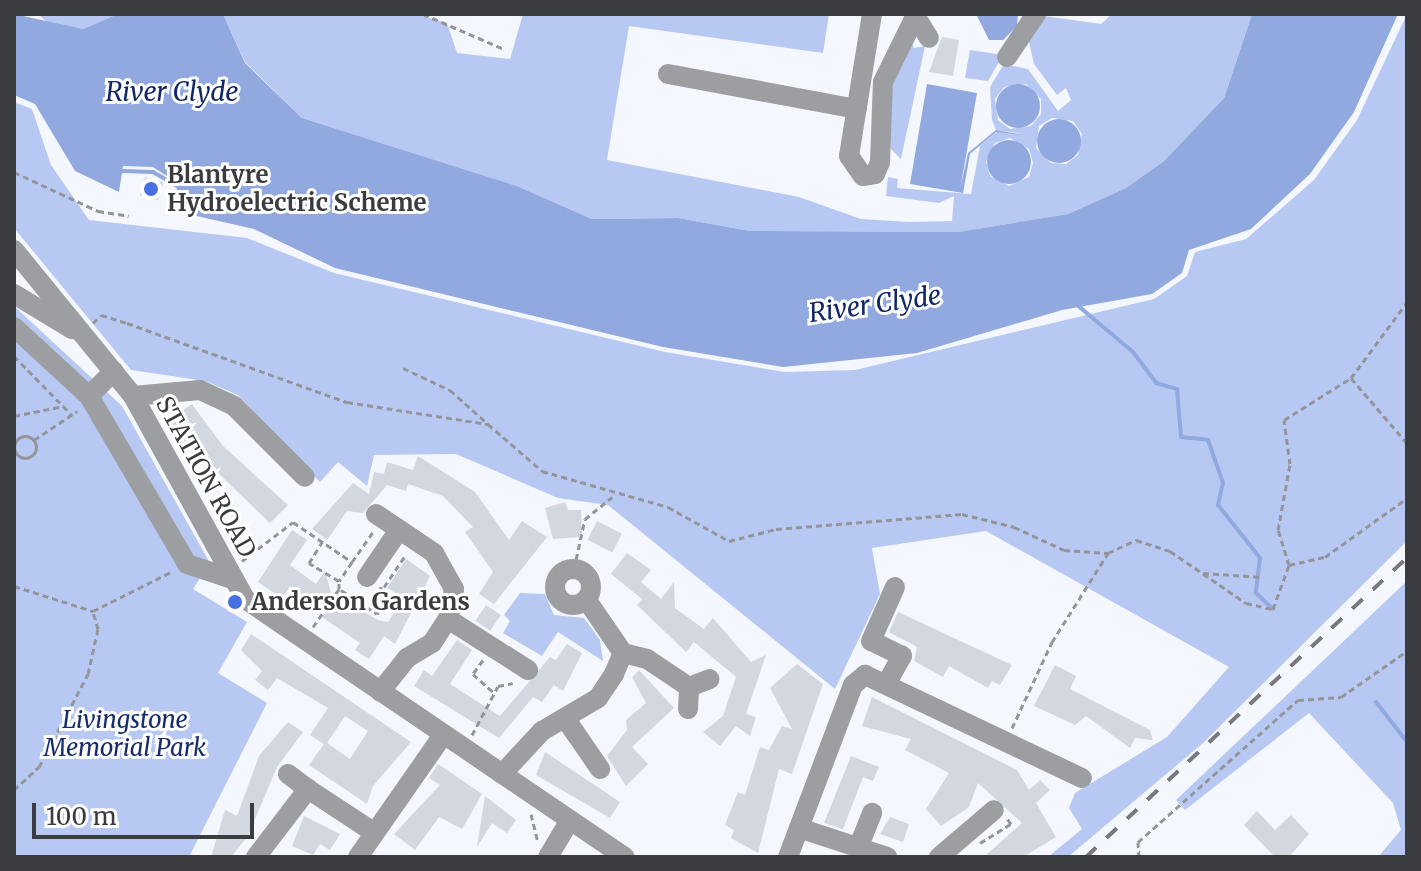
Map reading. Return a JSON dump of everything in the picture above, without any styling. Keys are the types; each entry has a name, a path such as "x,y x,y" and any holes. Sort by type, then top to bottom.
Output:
{"street":[{"path":"872,14 857,109 852,169 875,174 883,82 915,16"},
{"path":"1007,57 1036,14"},
{"path":"915,16 929,38"},
{"path":"668,74 857,109"},
{"name":"STATION ROAD","path":"14,250 55,295 78,335 114,371 133,396 245,599 625,857"},
{"path":"14,294 78,335"},
{"path":"14,327 89,396 187,564 231,575"},
{"path":"89,396 114,371"},
{"path":"133,396 211,396 234,406 305,477"},
{"path":"367,575 393,525 450,577 448,619 380,692"},
{"path":"586,599 570,605 556,595 557,578 574,569 590,582 586,599 623,653 647,659 689,687"},
{"path":"788,857 853,685 865,675 871,641 895,587"},
{"path":"448,619 492,647 524,676"},
{"path":"871,641 902,656 888,681"},
{"path":"502,774 531,741 598,698 623,653"},
{"path":"865,675 888,681 1082,778"},
{"path":"689,687 710,679"},
{"path":"688,709 689,687"},
{"path":"565,718 600,769"},
{"path":"358,857 372,831 443,735"},
{"path":"288,774 372,831"},
{"path":"256,857 308,789"},
{"path":"939,857 994,810"},
{"path":"858,848 872,813"},
{"path":"548,857 570,820"},
{"path":"799,828 887,857"}],"path":[{"path":"423,14 502,48"},
{"path":"14,172 98,211 129,216"},
{"path":"403,368 450,390 542,471 612,497 668,507 729,541 776,529 962,514 1014,527 1064,550 1108,553 1136,540 1203,573 1246,603 1273,609 1289,565 1278,530 1290,464 1284,420 1351,378 1407,302"},
{"path":"78,335 101,315 347,402 488,424"},
{"path":"14,356 72,415"},
{"path":"1351,378 1407,443"},
{"path":"34,440 23,436 14,446 29,457 34,440 72,415 89,396"},
{"path":"14,416 64,406"},
{"path":"574,569 585,519 612,497"},
{"path":"1289,565 1325,557 1407,498"},
{"path":"231,575 293,522 367,575"},
{"path":"367,575 393,525"},
{"path":"367,575 393,525"},
{"path":"322,542 309,563 339,581 367,575"},
{"path":"1006,740 1052,642 1108,553"},
{"path":"14,586 93,611 187,564"},
{"path":"1203,573 1263,577"},
{"path":"304,640 339,581"},
{"path":"14,790 39,767 78,695 94,654 93,611"},
{"path":"492,647 473,674 494,693"},
{"path":"1139,857 1138,842 1298,700 1341,697 1407,651"},
{"path":"463,748 494,693 524,676"},
{"path":"524,788 542,857"}],"green space":[{"path":"38,14 118,14 83,29 52,27"},
{"path":"223,14 415,14 447,23 457,53 510,59 523,14 829,14 823,53 629,26 607,160 799,197 861,219 952,221 954,196 939,203 886,196 888,177 898,179 897,188 971,194 980,146 996,132 1023,134 996,130 992,120 990,87 1004,64 1028,69 1058,111 1071,100 1066,88 1057,95 1034,64 1027,33 1044,16 1101,24 1112,14 1252,14 1224,98 1164,161 1126,188 1068,214 960,232 750,231 678,218 592,219 517,186 302,118 245,62","holes":["1026,84 1041,99 1041,114 1031,126 1010,129 998,120 995,99 1004,87","1052,118 1073,121 1082,134 1078,155 1066,164 1051,163 1036,148 1039,126","1010,138 1029,149 1033,163 1029,177 1009,186 990,176 986,162 995,143"]},
{"path":"1407,14 1407,541 1203,743 1068,857 1048,857 1082,829 1069,808 1075,793 1167,737 1229,667 986,531 872,548 880,594 835,689 608,505 558,498 456,454 374,455 367,486 338,462 320,482 238,395 205,381 131,370 14,228 14,102 32,109 51,165 89,220 247,238 334,273 665,352 785,372 855,370 1154,299 1187,276 1195,252 1246,239 1314,180 1357,120"},
{"path":"907,31 914,48 925,46 901,159 887,145 888,95"},
{"path":"970,50 1003,55 988,81 965,78"},
{"name":"Livingstone Memorial Park","path":"14,306 122,406 210,563 193,589 247,622 218,673 267,703 189,857 14,857"},
{"path":"1407,581 1407,857 1378,857 1401,830 1393,803 1309,713 1185,810 1176,800"},
{"path":"520,593 545,594 554,615 584,618 600,640 603,661 558,632 542,656 503,633 510,621 504,615"}],"water":[{"name":"River Clyde","path":"14,14 83,29 118,14 223,14 245,63 302,118 517,186 592,219 678,218 750,231 959,232 1068,214 1126,188 1164,161 1224,98 1252,14 1398,14 1354,112 1310,174 1251,229 1189,250 1182,273 1152,294 1062,310 917,353 783,367 663,347 335,268 254,229 179,212 176,182 153,167 123,166 119,192 75,171 35,104 14,95"},
{"path":"976,14 1018,14 1017,26 1003,40 989,40"},
{"path":"927,84 977,93 960,190 968,153 996,130 1023,135 996,132 970,154 963,193 910,184"},
{"path":"1018,84 1033,91 1040,106 1033,121 1018,128 1003,121 996,106 1003,91"},
{"path":"1059,119 1074,126 1081,141 1074,156 1059,163 1044,156 1037,141 1044,126"},
{"path":"1009,140 1024,147 1031,162 1024,177 1009,184 994,177 987,162 994,147"}],"building":[{"path":"942,37 959,40 953,76 929,72"},
{"name":"Blantyre Hydroelectric Scheme","path":"145,177 163,182 158,201 140,195"},
{"path":"192,404 223,446 288,505 270,523 165,422"},
{"path":"418,456 475,492 509,540 522,521 547,537 494,604 479,594 493,572 465,532 473,527 443,496 408,484 406,491 387,485 363,513 347,511 327,540 312,529 353,483 369,494 374,472 384,474 387,462 413,470"},
{"path":"565,502 568,510 581,510 582,537 553,539 545,508"},
{"path":"597,521 622,534 612,552 587,540"},
{"path":"292,530 307,540 290,565 316,584 325,571 331,593 378,620 388,622 404,598 387,588 406,559 430,576 395,644 384,636 369,659 355,650 360,643 322,617 326,612 290,587 282,598 258,582"},
{"path":"627,553 651,570 641,582 661,599 674,582 675,608 704,629 713,618 751,662 766,655 746,714 756,717 750,736 736,726 720,746 703,732 723,716 736,677 694,642 686,652 637,605 642,599 611,574"},
{"path":"486,605 501,615 490,631 475,621"},
{"path":"898,612 1012,665 1000,685 992,681 988,688 949,666 943,677 914,661 917,647 889,632"},
{"path":"251,634 411,742 373,786 367,804 309,765 324,744 310,735 328,708 277,678 268,690 255,680 262,671 241,650","holes":["345,716 368,731 350,759 327,743"]},
{"path":"457,640 472,650 450,684 500,716 550,657 556,660 567,644 582,653 563,691 554,685 542,702 533,697 499,738 414,686 424,670 432,676"},
{"path":"797,664 823,684 792,774 779,769 758,853 731,838 734,830 725,825 738,792 745,795 760,747 769,750 782,726 792,729 770,688"},
{"path":"1055,665 1076,676 1070,689 1150,730 1153,740 1135,738 1130,748 1086,716 1075,725 1034,706"},
{"path":"639,670 674,708 632,747 648,764 626,786 607,756 627,730 626,720 646,703 632,677"},
{"path":"872,697 1017,770 1029,790 1040,780 1050,790 1036,803 1056,837 1023,857 984,857 1022,823 978,783 969,807 941,826 926,809 949,773 905,750 911,739 862,726"},
{"path":"288,722 303,732 277,767 248,836 231,857 211,857 225,810 237,816 259,756"},
{"path":"545,752 620,802 610,818 536,775"},
{"path":"851,756 879,767 873,781 863,777 843,829 824,823"},
{"path":"438,764 482,794 462,829 439,817 415,850 394,834 440,785 429,778"},
{"path":"485,796 516,820 507,833 492,823 477,847"},
{"path":"1257,811 1275,830 1291,815 1309,834 1289,857 1275,857 1244,825"},
{"path":"304,816 340,834 330,850 320,844 313,855 292,846"},
{"path":"890,817 909,824 903,842 880,834"}],"waterway":[{"path":"122,171 153,172 177,186"},
{"path":"1076,304 1133,352 1156,383 1177,389 1181,437 1208,440 1223,483 1218,505 1260,558 1256,593 1273,609"},
{"path":"1376,702 1407,742"}],"railway":[{"path":"1086,857 1407,558"}],"place":[{"name":"Blantyre Hydroelectric Scheme","path":"151,189"},
{"name":"Anderson Gardens","path":"235,602"}]}
